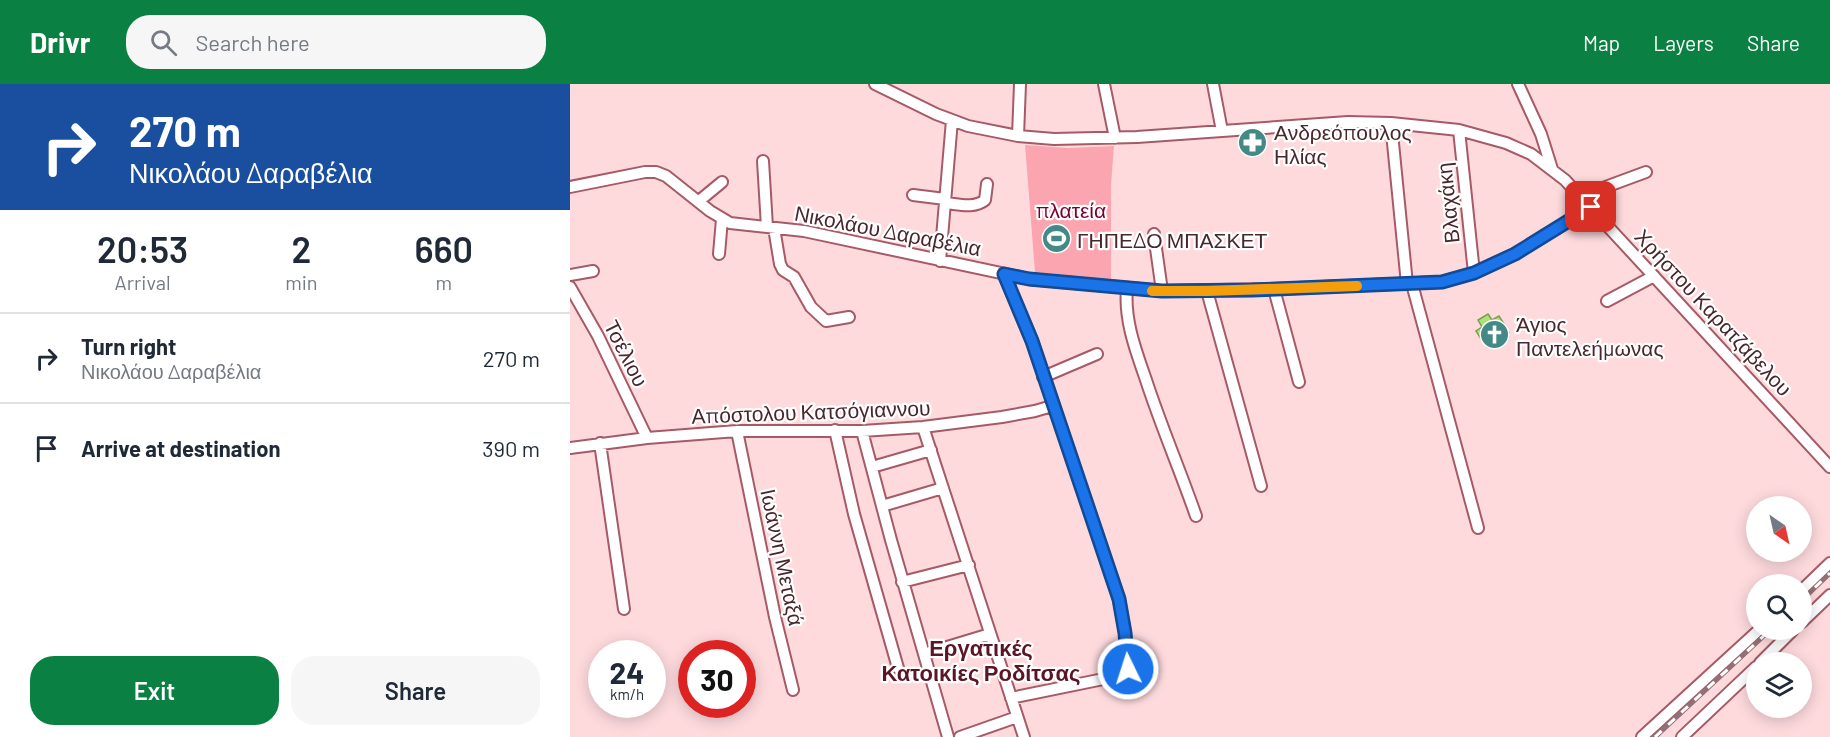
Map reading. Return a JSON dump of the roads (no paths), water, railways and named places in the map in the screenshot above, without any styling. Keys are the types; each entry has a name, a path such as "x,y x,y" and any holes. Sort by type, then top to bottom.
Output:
{"street":[{"name":"Χρήστου Καρατζάβελου","path":"875,84 968,126 1018,136 1054,139 1115,138 1348,122 1391,123 1459,130 1506,143 1531,154 1552,169 1581,196 1830,467"},
{"path":"1018,136 1020,84"},
{"path":"1104,84 1115,138"},
{"path":"1213,84 1222,131"},
{"path":"1518,84 1541,134 1552,169"},
{"path":"940,261 952,120"},
{"path":"1391,123 1410,284 1478,528"},
{"name":"Βλαχάκη","path":"1459,130 1474,273"},
{"path":"763,161 771,228 783,270 794,277 810,307 826,321 849,317"},
{"name":"Νικολάου Δαραβέλια","path":"570,187 645,172 656,172 671,179 722,219 741,225 804,231 1004,274 1162,291 1442,282 1474,273 1515,254 1591,207"},
{"path":"1581,196 1646,172"},
{"path":"699,201 722,182"},
{"path":"913,195 970,206 980,204 985,200 987,184"},
{"path":"719,254 722,219"},
{"path":"1154,234 1162,291"},
{"path":"570,275 593,271"},
{"path":"1004,274 1032,341 1052,406 1119,599 1129,659 1128,669 1123,675 1011,698"},
{"path":"1607,300 1654,276"},
{"name":"Τσέλιου","path":"570,287 598,336 647,438"},
{"path":"1127,289 1128,317 1132,338 1160,423 1196,516"},
{"path":"1274,289 1299,382"},
{"path":"1207,291 1262,486"},
{"path":"1043,377 1097,354"},
{"name":"Απόστολου Κατσόγιαννου","path":"570,448 647,438 737,431 923,427 1002,417 1052,406"},
{"path":"923,427 1024,737"},
{"path":"835,430 854,514 898,668"},
{"path":"861,430 902,582 948,737"},
{"name":"Ιωάννη Μεταξά","path":"737,431 793,690"},
{"path":"600,443 624,609"},
{"path":"872,467 931,450"},
{"path":"882,506 943,488"},
{"path":"1812,580 1830,563"},
{"path":"902,582 969,565"},
{"path":"1812,612 1830,595"},
{"path":"924,654 990,634"},
{"path":"1642,737 1748,640"},
{"path":"1771,652 1783,640"},
{"path":"1682,737 1746,676"},
{"path":"960,737 1017,717"}],"railway":[{"path":"1812,590 1830,573"},
{"path":"1655,737 1759,640"}],"place":[{"name":"Ανδρεόπουλος Ηλίας","path":"1253,143"},
{"name":"ΓΗΠΕΔΟ ΜΠΑΣΚΕΤ","path":"1056,239"},
{"name":"Άγιος Παντελεήμωνας","path":"1495,335"}],"district":[{"name":"Εργατικές Κατοικίες Ροδίτσας","path":"981,660"}],"park label":[{"name":"πλατεία","path":"1071,209"}]}
